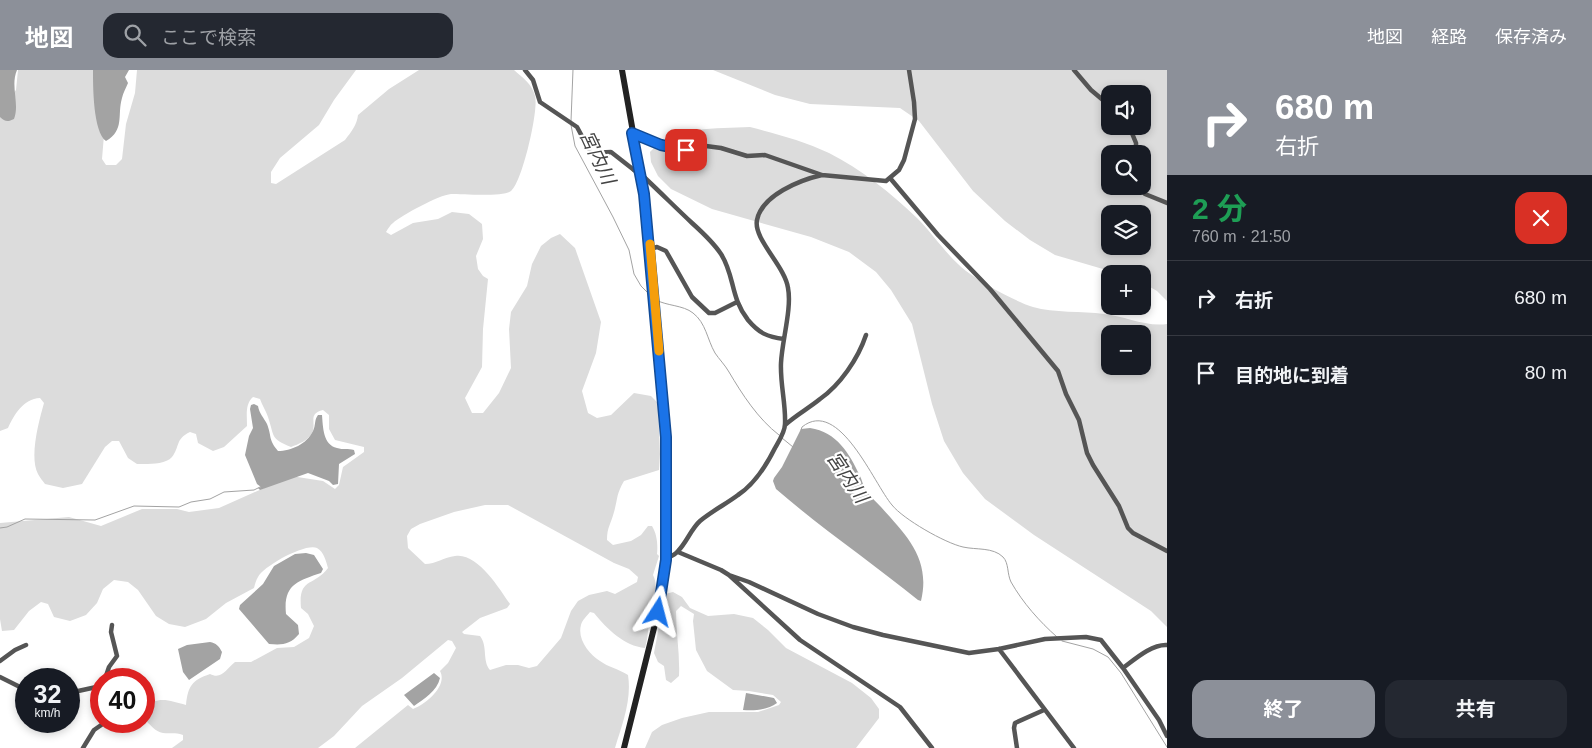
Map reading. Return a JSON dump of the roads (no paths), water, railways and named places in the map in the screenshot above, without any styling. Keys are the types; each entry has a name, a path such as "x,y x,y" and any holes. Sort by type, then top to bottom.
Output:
{"street":[{"path":"525,70 533,80 540,102 577,127 591,153 611,152 645,178 705,236 720,254 728,269 740,310 757,330 771,337 784,339"},
{"path":"622,70 644,194 666,437 666,560 658,612 624,748"},
{"path":"632,133 661,145 686,150 706,146 721,148 747,156 765,155 822,175 886,181 899,170 904,160 914,118 914,102 909,70"},
{"path":"1074,70 1101,98"},
{"path":"666,560 678,552 699,522 740,495 753,482 772,455 781,438 785,425 781,363 788,284 781,269 761,239 757,221 760,212 767,202 793,184 804,179 822,175"},
{"path":"890,178 938,236 990,289 1058,371 1066,394 1079,420 1087,453 1119,506 1128,528 1133,533 1167,551"},
{"path":"1147,195 1167,203"},
{"path":"650,249 657,247 666,251 692,297 709,313 716,313 737,302"},
{"path":"785,425 821,399 837,384 859,351 866,336"},
{"path":"678,552 729,575 800,640 900,707 932,748"},
{"path":"729,575 761,587 818,614 868,631 969,653 999,649 1045,639 1086,637 1101,640 1124,668 1159,720 1167,736"},
{"path":"109,668 117,656 111,632 112,625"},
{"path":"0,661 14,650 26,645"},
{"path":"1124,668 1145,652 1167,645"},
{"path":"999,649 1074,748"},
{"path":"0,677 15,684"},
{"path":"1017,748 1015,723 1044,710"},
{"path":"83,748 92,733"}],"water":[{"path":"0,70 17,70 14,82 16,113 14,119 8,121 0,117"},
{"path":"93,70 129,70 125,77 128,83 122,98 118,127 112,137 106,141 98,128 96,119"},
{"path":"251,405 258,406 267,424 271,441 278,451 288,450 307,440 313,431 318,415 322,415 326,439 329,443 337,448 354,450 355,454 339,464 338,484 333,485 329,481 308,473 260,490 258,488 261,487 257,484 245,455 249,436 253,428 250,409"},
{"path":"810,428 828,434 841,445 851,459 864,487 908,538 920,560 923,573 921,601 776,489 773,481 774,478 782,467 801,429"},
{"path":"306,553 314,555 323,569 321,573 299,582 289,590 286,614 298,625 299,634 286,644 269,644 239,609 240,605 263,584 274,566 295,554"},
{"path":"210,642 216,644 221,650 220,659 189,680 183,672 178,649 187,645"},
{"path":"434,673 440,678 436,687 414,706 404,695"},
{"path":"746,693 774,698 777,703 760,710 743,710"}],"waterway":[{"name":"宮内川","path":"571,121 573,70"},
{"name":"宮内川","path":"571,125 575,146 629,250 634,274 641,286 651,296"},
{"name":"宮内川","path":"656,300 685,308 697,317 704,326 712,348 745,397 764,422 779,435"},
{"name":"宮内川","path":"801,430 802,427 816,421 829,424 842,433 854,447 897,511 925,530 955,545 989,550 1003,557 1011,582 1021,597 1057,637"},
{"name":"宮内川","path":"782,438 793,447"},
{"path":"0,528 25,519 95,520 134,506 179,507 191,502 210,499 224,492 254,490 262,486"},
{"name":"宮内川","path":"1062,641 1093,649 1108,657 1121,673 1167,747"}]}
